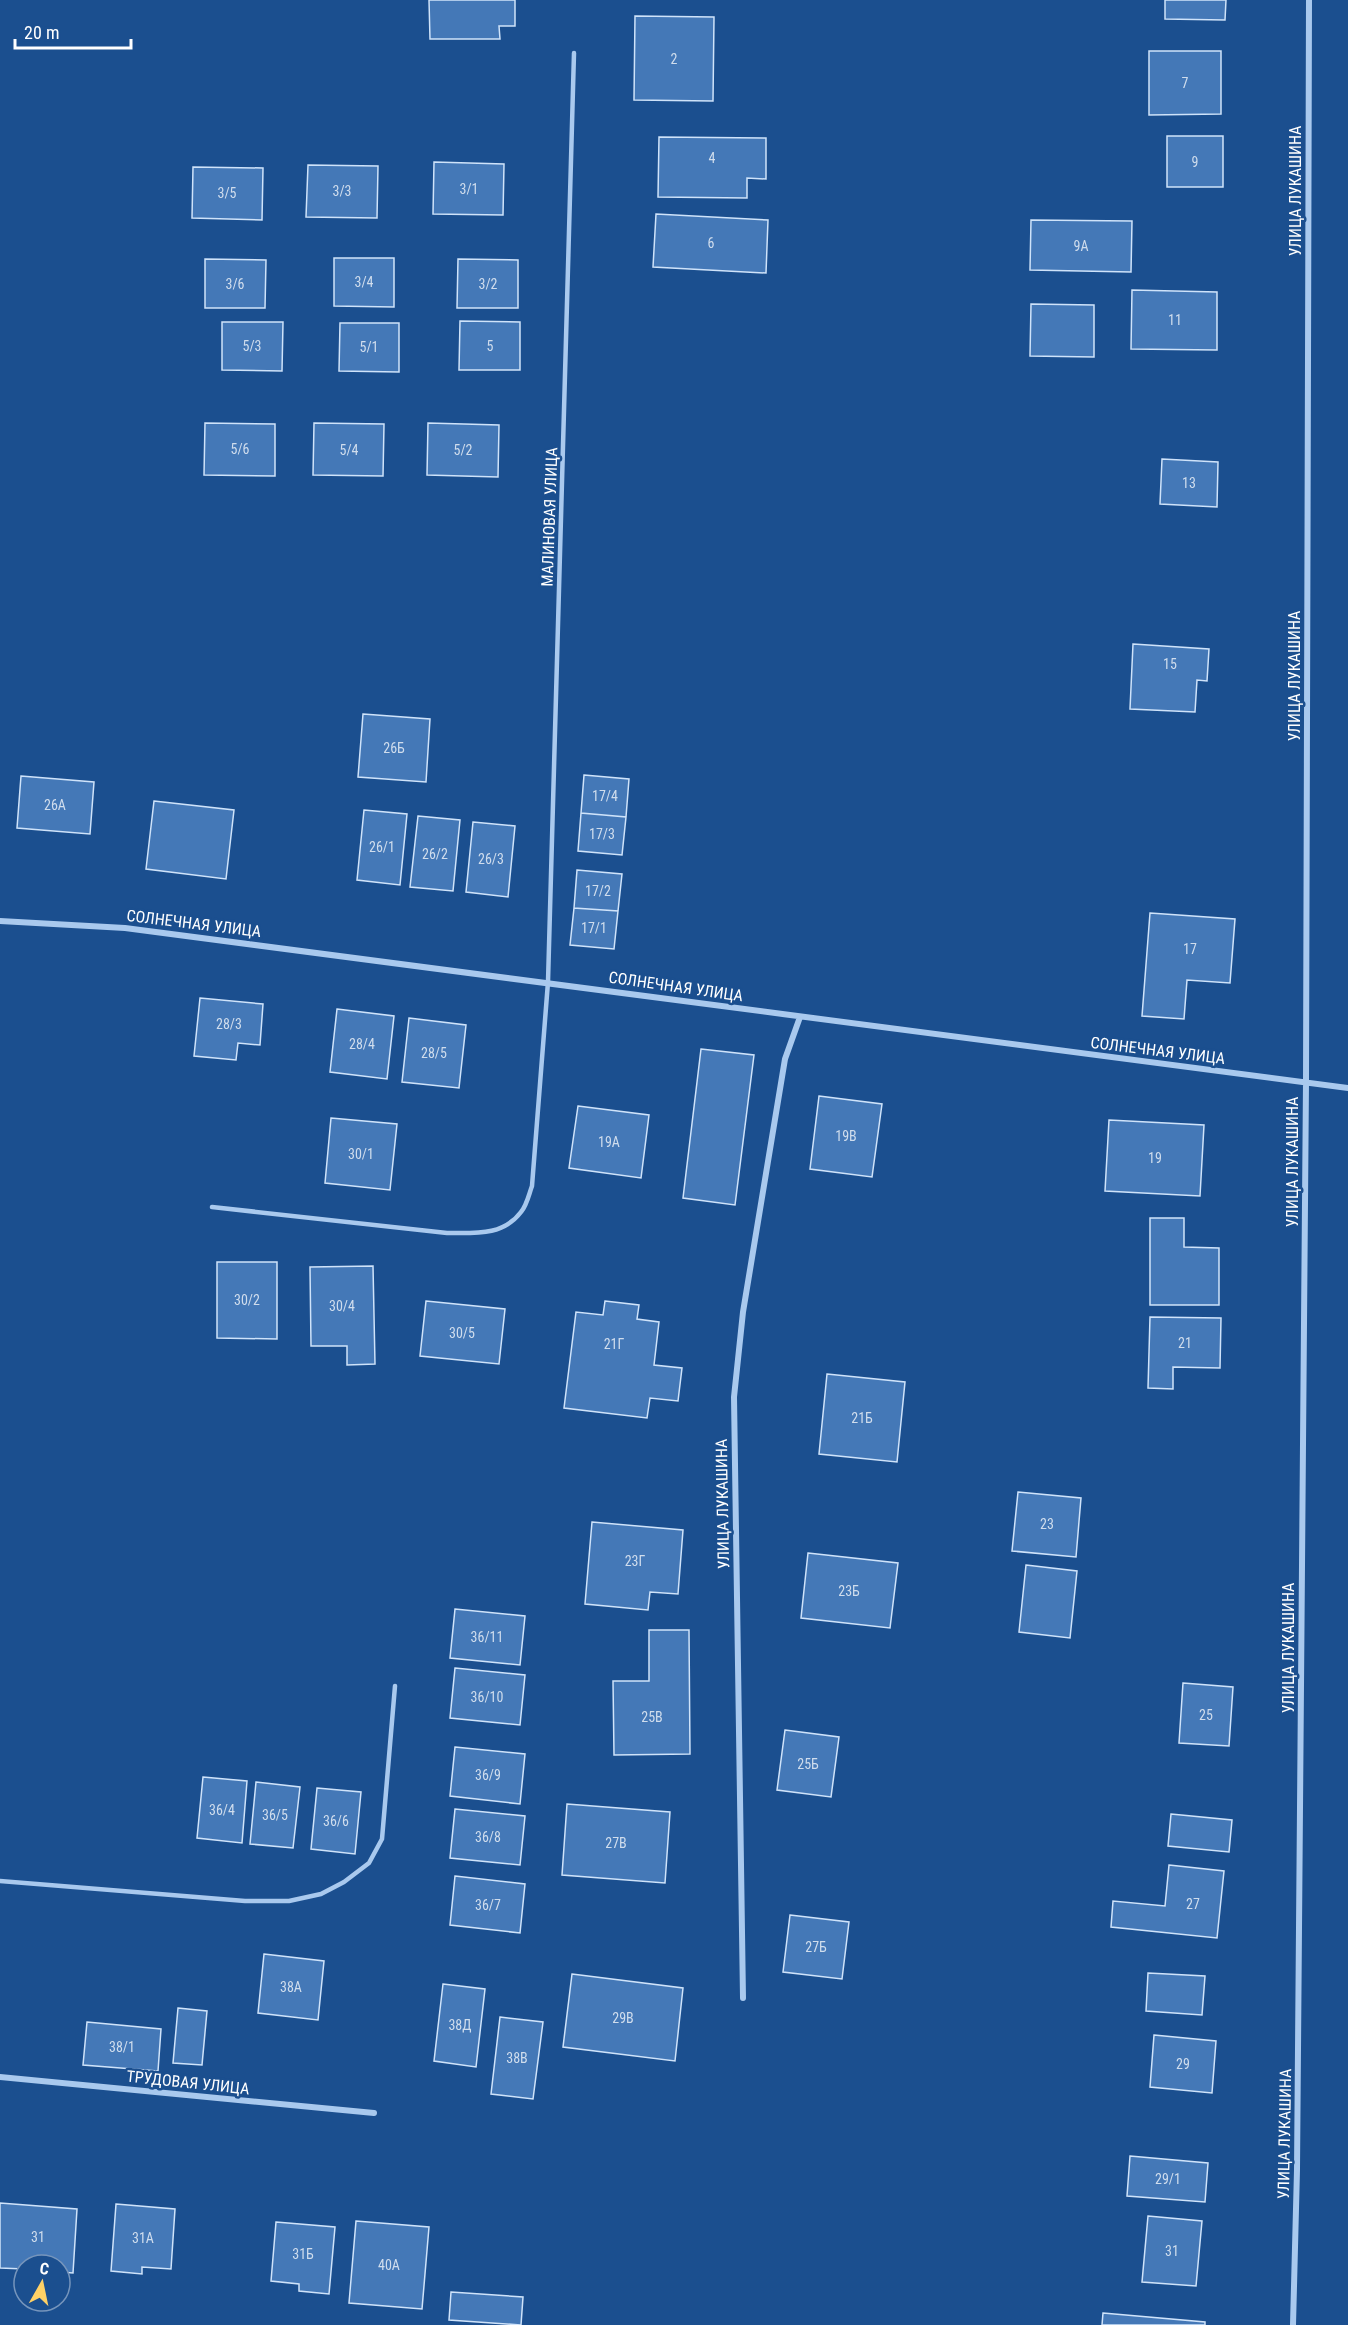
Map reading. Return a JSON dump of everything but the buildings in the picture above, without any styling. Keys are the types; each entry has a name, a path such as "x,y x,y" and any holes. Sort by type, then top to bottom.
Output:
{"street":[{"name":"УЛИЦА ЛУКАШИНА","path":"1293,2325 1298,2170 1306,1082 1309,0"},
{"name":"СОЛНЕЧНАЯ УЛИЦА","path":"0,921 125,928 1348,1088"},
{"name":"УЛИЦА ЛУКАШИНА","path":"743,1998 734,1397 743,1312 785,1059 800,1017"},
{"name":"ТРУДОВАЯ УЛИЦА","path":"0,2077 374,2113"}],"lane":[{"name":"МАЛИНОВАЯ УЛИЦА","path":"212,1207 447,1233 482,1233 506,1227 523,1211 532,1186 548,982 574,53"},
{"path":"0,1881 245,1901 289,1901 321,1894 344,1882 369,1863 382,1839 395,1686"}]}
